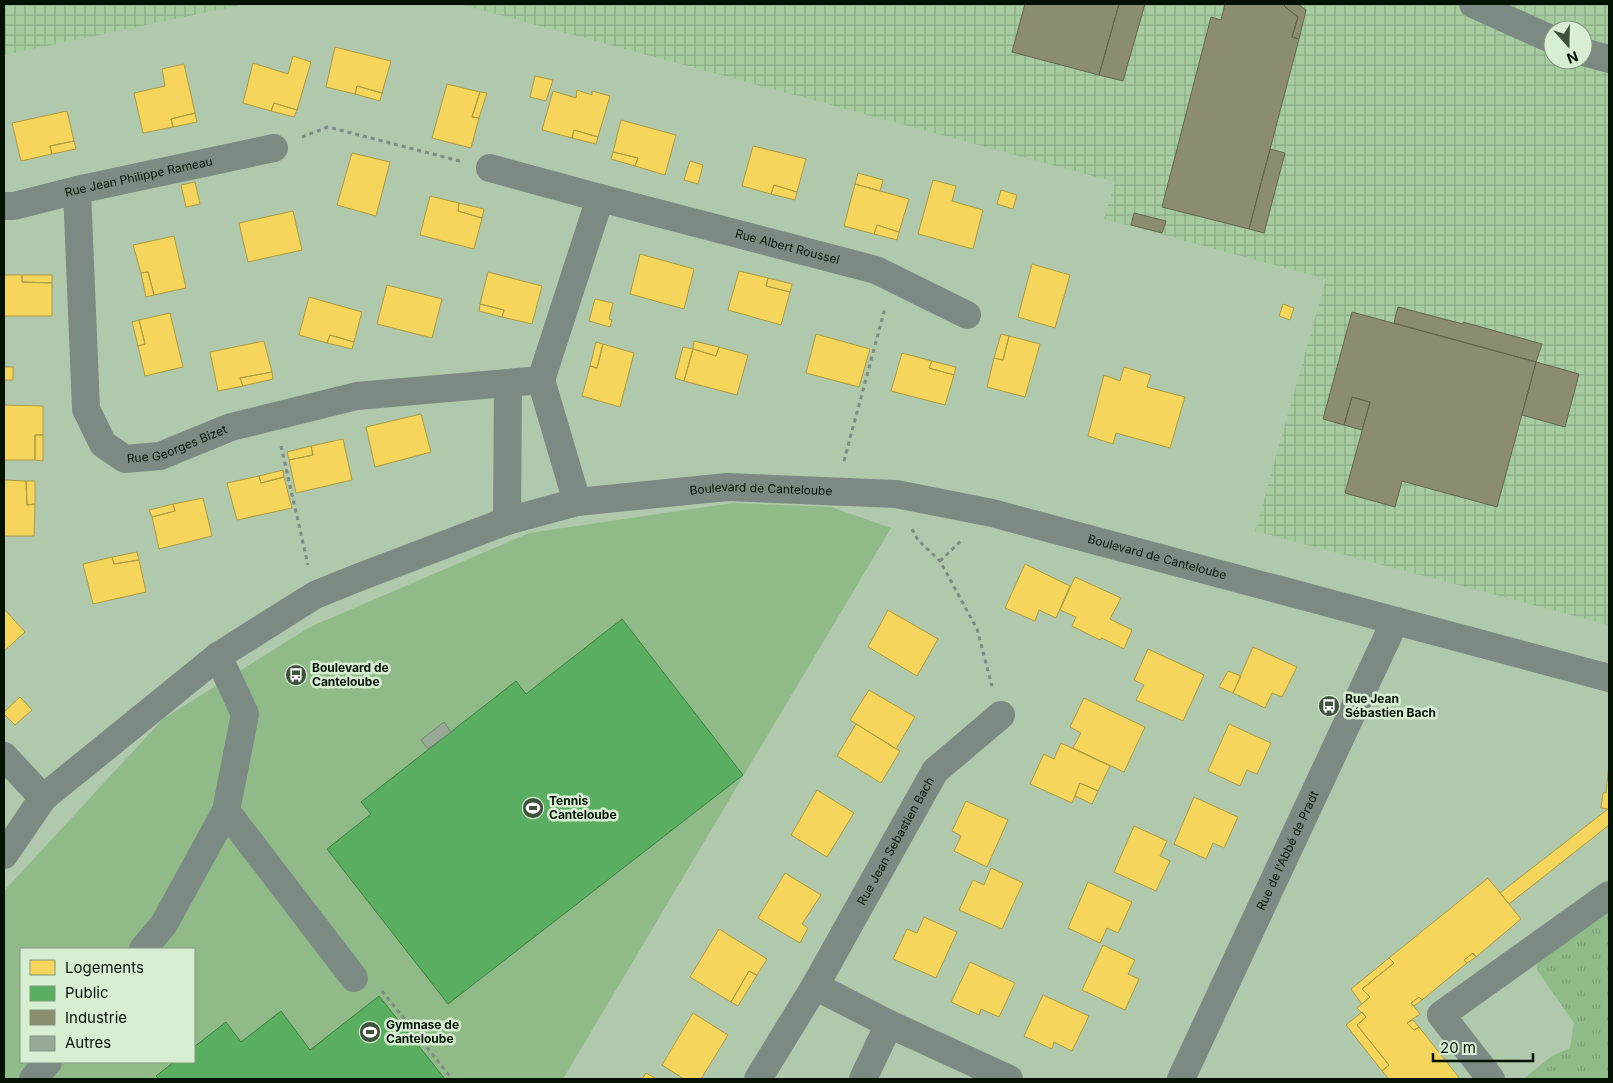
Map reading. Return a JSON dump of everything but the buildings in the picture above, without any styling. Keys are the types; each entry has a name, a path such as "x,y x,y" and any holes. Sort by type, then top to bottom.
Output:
{"street":[{"path":"1473,4 1543,36"},
{"path":"1593,55 1609,59"},
{"name":"Rue Jean Philippe Rameau","path":"7,201 77,190 274,148"},
{"name":"Rue Albert Roussel","path":"490,168 876,270 967,315"},
{"name":"Rue Georges Bizet","path":"77,190 86,409 103,444 125,459 160,456 231,427 356,396 508,383"},
{"path":"577,502 541,380 600,198"},
{"path":"507,521 508,383 541,380"},
{"name":"Boulevard de Canteloube","path":"4,855 42,798 218,656 315,595 507,521 577,502 727,487 896,494 992,513 1609,678"},
{"name":"Rue de l'Abbé de Pradt","path":"1181,1079 1395,621"},
{"path":"144,948 164,924 226,811 245,714 218,656"},
{"name":"Rue Jean Sebastien Bach","path":"758,1079 816,986 934,771 1001,715"},
{"path":"4,756 42,798"},
{"path":"226,811 354,978"},
{"path":"1491,1079 1441,1015 1609,895"},
{"path":"816,986 889,1024 1009,1079"},
{"path":"863,1079 889,1024"},
{"path":"32,1079 47,1063"}],"path":[{"path":"274,148 328,127 490,168"},
{"path":"836,492 893,278"},
{"path":"274,416 315,595"},
{"path":"896,494 918,540 940,561 977,629 1001,715"},
{"path":"354,978 384,992 452,1079"}],"shaded area":[{"path":"4,4 246,4 4,55"},
{"path":"459,4 1609,4 1609,625 1255,531 1326,279 1104,219 1115,182"}],"green space":[{"path":"733,503 831,507 891,528 563,1079 4,1079 4,891 163,719 310,627 529,533"},
{"path":"1609,902 1609,1079 1523,1079 1552,1056 1570,1048 1574,1023 1537,970 1536,960"}],"place":[{"name":"Boulevard de Canteloube","path":"296,675"},
{"name":"Rue Jean Sébastien Bach","path":"1329,706"},
{"name":"Tennis Canteloube","path":"533,808"},
{"name":"Gymnase de Canteloube","path":"370,1032"}]}
